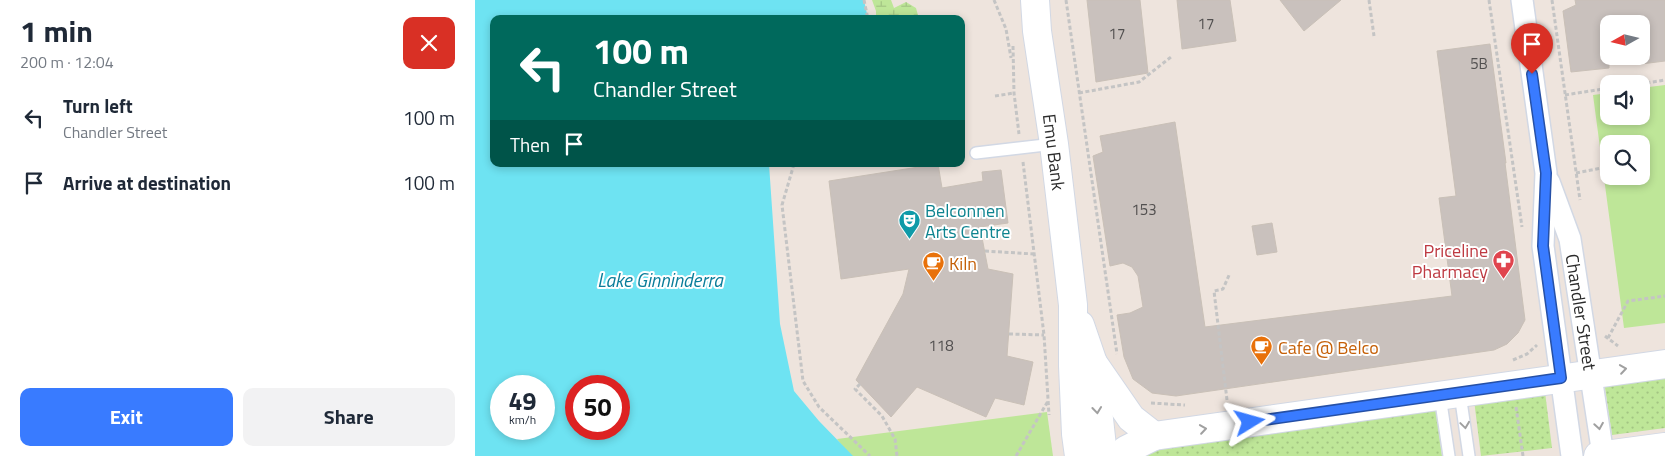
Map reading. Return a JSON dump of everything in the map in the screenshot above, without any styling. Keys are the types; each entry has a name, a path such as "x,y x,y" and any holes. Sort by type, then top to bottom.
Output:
{"main road":[{"name":"Emu Bank","path":"1035,0 1037,31 1054,144 1073,305 1073,376 1076,434 1086,455"},
{"name":"Emu Bank","path":"1073,305 1105,359 1086,455"},
{"path":"1105,359 1131,418 1155,436"},
{"path":"1123,456 1126,450 1155,436 1665,364"},
{"path":"1598,456 1665,447"}],"street":[{"name":"Chandler Street","path":"1522,0 1546,173 1543,246 1572,456"},
{"name":"Chandler Street","path":"1546,173 1570,239 1603,455"}],"lane":[{"path":"976,153 1054,144"},
{"path":"1449,456 1450,395"},
{"path":"1450,395 1469,456"}],"path":[{"path":"864,0 867,15"},
{"path":"994,0 1006,29 1012,64 1044,334 1048,401 1015,456"},
{"path":"1066,0 1079,93 1105,359"},
{"path":"1369,0 1374,36"},
{"path":"1489,0 1523,236"},
{"path":"1552,0 1580,203"},
{"path":"1079,93 1139,82 1171,57"},
{"path":"1650,82 1665,80"},
{"path":"1565,95 1600,89"},
{"path":"995,96 1014,93"},
{"path":"793,167 782,205 803,381 819,407 870,456"},
{"path":"1576,173 1600,169"},
{"path":"985,251 1034,254"},
{"path":"1227,400 1214,291 1223,289 1230,273"},
{"path":"1608,338 1628,301 1665,296"},
{"path":"1585,332 1598,331 1620,348"},
{"path":"1009,334 1044,334"},
{"path":"1509,362 1527,354 1538,344 1555,337"},
{"path":"860,384 855,389 882,416 895,439 897,456"},
{"path":"1218,401 1236,399"},
{"path":"1144,402 1182,406 1191,405"}],"green space":[{"path":"872,0 891,0 894,8 906,2 916,8 918,15 876,15"},
{"path":"1665,85 1665,323 1624,328 1605,185 1650,185 1650,135 1600,135 1600,148 1593,95 1600,94 1600,125 1650,125 1650,87"},
{"path":"1665,373 1665,428 1612,435 1604,381"},
{"path":"1545,392 1552,448 1481,456 1474,400"},
{"path":"1436,407 1442,456 1139,456 1171,444"},
{"path":"1047,412 1053,456 850,456 837,439"}],"water":[{"name":"Lake Ginninderra","path":"475,0 864,0 867,15 490,15 490,167 769,167 780,324 794,391 819,421 853,456 475,456"}],"building":[{"path":"1087,0 1140,0 1148,73 1096,82"},
{"path":"1177,0 1230,0 1236,41 1182,49"},
{"path":"1280,0 1341,0 1304,31"},
{"path":"1575,0 1665,0 1665,61 1650,63 1650,15 1600,15 1600,65 1609,65 1609,68 1571,72 1563,11 1576,5"},
{"path":"1490,44 1525,320 1518,333 1507,344 1494,350 1176,396 1152,393 1133,379 1124,357 1117,315 1130,313 1143,307 1138,276 1132,267 1123,263 1110,266 1093,156 1103,152 1100,136 1175,122 1205,327 1452,296 1439,198 1456,196 1437,51"},
{"path":"919,167 938,167 942,188 983,181 982,172 1001,170 1008,223 980,227 988,269 1013,274 1007,356 1033,362 1024,405 995,398 986,417 917,387 891,417 856,380 903,294 909,269 841,279 829,181"},
{"path":"1272,223 1277,252 1257,255 1252,226"}],"place":[{"name":"Belconnen Arts Centre","path":"909,239"},
{"name":"Priceline Pharmacy","path":"1504,279"},
{"name":"Kiln","path":"933,282"},
{"name":"Cafe @ Belco","path":"1262,366"}],"route":[{"path":"1250,422 1561,378 1543,246 1546,173 1532,74"}]}
